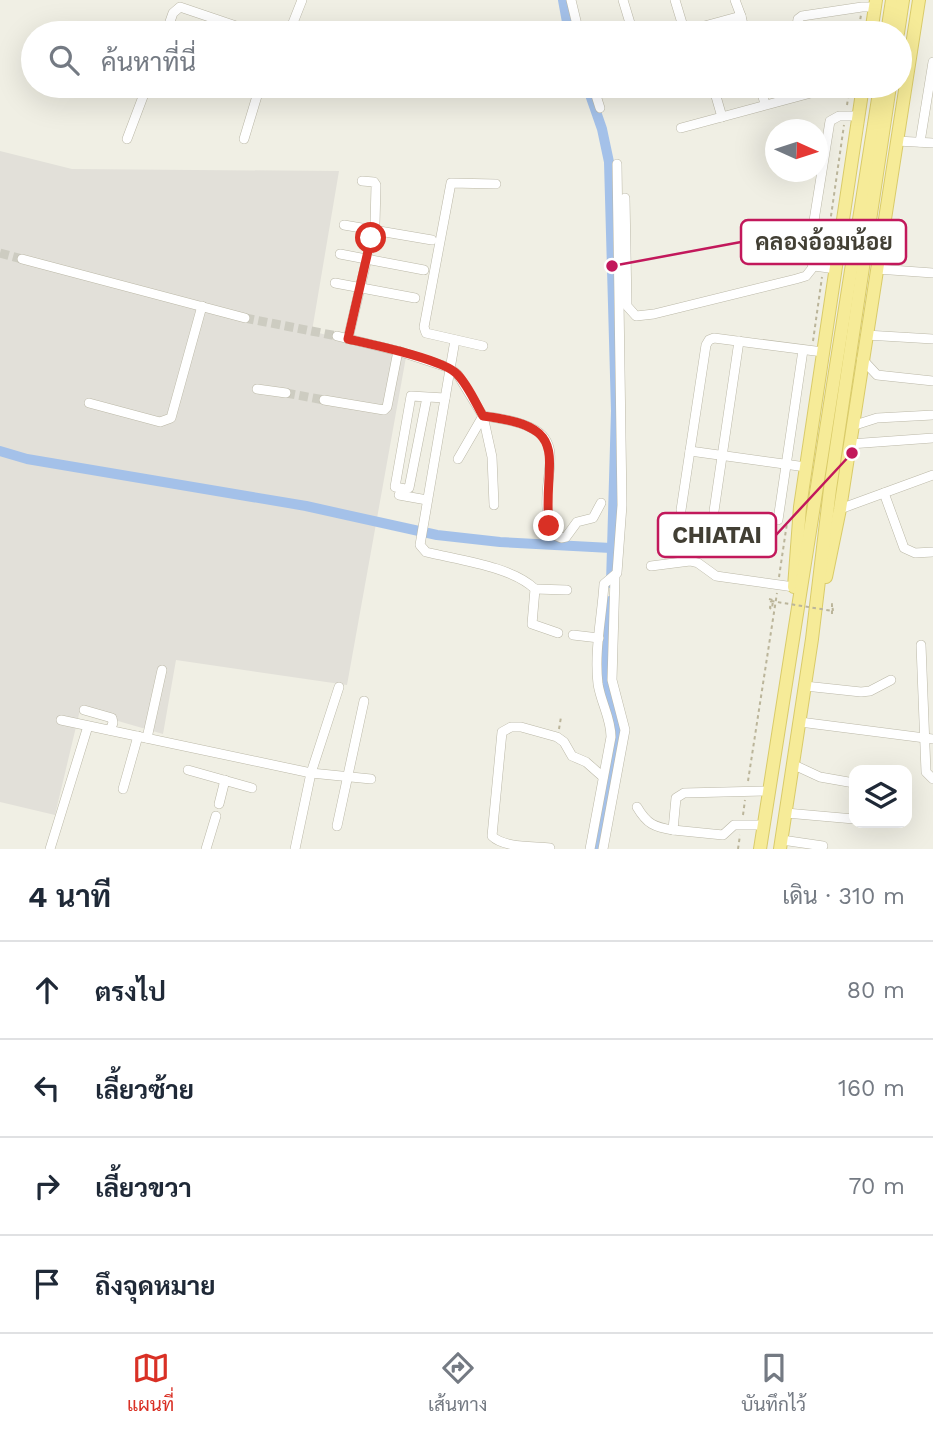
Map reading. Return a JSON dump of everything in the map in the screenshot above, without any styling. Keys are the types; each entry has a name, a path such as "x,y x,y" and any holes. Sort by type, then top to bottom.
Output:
{"main road":[{"path":"889,21 892,0"},
{"path":"900,21 903,0"},
{"path":"912,45 919,0"},
{"path":"793,637 794,587 806,467 813,351 824,268 852,116 859,98"},
{"path":"760,849 884,98"},
{"path":"781,844 812,639 884,98"},
{"path":"812,639 840,509 904,98"}],"street":[{"path":"294,21 302,0"},
{"path":"571,0 576,21"},
{"path":"623,0 630,21"},
{"path":"675,0 686,21"},
{"path":"735,0 742,21"},
{"path":"798,21 802,16 876,4"},
{"path":"170,21 173,13 180,7 221,21"},
{"path":"726,21 741,16"},
{"path":"920,142 933,62"},
{"path":"127,139 142,98"},
{"path":"244,139 256,98"},
{"path":"597,98 600,108"},
{"path":"716,98 722,117"},
{"path":"763,98 765,104"},
{"path":"681,128 789,98"},
{"path":"824,268 808,258 830,121 852,116"},
{"path":"897,141 933,143"},
{"path":"590,849 603,776 610,754 611,726 598,686 599,638 612,578 622,505 617,163"},
{"path":"348,339 374,230 376,185 374,182 362,181"},
{"path":"483,346 426,332 424,327 451,183 496,184"},
{"path":"625,198 627,306 636,316 654,314 796,279 824,268"},
{"path":"344,225 432,240"},
{"path":"340,254 424,270"},
{"path":"22,259 245,317"},
{"path":"877,270 933,274"},
{"path":"335,283 415,298"},
{"path":"89,403 160,422 168,421 202,306"},
{"path":"866,335 933,339"},
{"path":"337,336 398,351 450,368 458,375 483,416 492,457 494,505"},
{"path":"681,510 706,345 714,338 813,351 786,464 778,520"},
{"path":"455,340 420,545 426,552 520,577 535,589 568,590"},
{"path":"714,511 739,341"},
{"path":"324,400 384,410 387,407 398,351"},
{"path":"862,359 877,375 933,381"},
{"path":"257,389 286,393"},
{"path":"427,397 409,488 395,487 411,397 427,397 445,398"},
{"path":"852,426 877,418 933,415"},
{"path":"458,459 483,416"},
{"path":"483,416 527,425 545,438 550,451 548,513 552,534 566,537 577,522 593,518 601,503"},
{"path":"850,444 933,438"},
{"path":"690,451 806,467"},
{"path":"840,509 933,475"},
{"path":"884,493 904,548 915,553 933,552"},
{"path":"399,495 427,500"},
{"path":"651,566 690,561 698,563 716,576 794,587"},
{"path":"603,849 625,730 612,680 612,578"},
{"path":"535,589 532,624 558,633"},
{"path":"573,635 599,638"},
{"path":"921,645 928,739 926,772 933,779"},
{"path":"123,789 162,670"},
{"path":"805,686 861,692 870,691 891,680"},
{"path":"295,849 311,772 339,687"},
{"path":"337,826 363,701"},
{"path":"84,709 111,718 113,723 110,730"},
{"path":"61,720 311,772 372,779"},
{"path":"800,722 928,739"},
{"path":"50,849 88,726"},
{"path":"550,848 508,843 492,836 502,732 511,727 522,727 557,737 564,742 572,756 586,762 603,776"},
{"path":"794,765 820,777 849,782"},
{"path":"188,770 251,788"},
{"path":"219,804 225,780"},
{"path":"673,830 676,798 680,794 769,791"},
{"path":"636,807 645,821 654,827 673,830 723,835 734,825 763,825"},
{"path":"786,813 849,819"},
{"path":"206,849 216,816"},
{"path":"781,844 824,846"}],"path":[{"path":"813,351 824,268 852,116 851,98"},
{"path":"738,849 788,516"},
{"path":"769,599 773,600 772,608 770,608 771,601 783,603 795,605 820,609 833,611 834,604 832,604 832,614"},
{"path":"557,737 561,717"}],"shaded area":[{"path":"0,151 72,169 339,171 312,331 406,357 347,685 176,660 163,734 80,710 55,815 0,802"}],"waterway":[{"path":"563,0 567,21"},
{"path":"591,98 602,129 609,162 616,411 611,583"},
{"path":"0,451 27,459 306,506 437,535 500,542 611,548"},
{"path":"598,849 617,752 618,726 605,675 610,601"}],"tunnel":[{"path":"0,253 22,259"},
{"path":"245,318 337,336"},
{"path":"286,393 324,400"}],"place":[{"name":"คลองอ้อมน้อย","path":"612,266"},
{"name":"CHIATAI","path":"852,453"}],"route":[{"path":"371,238 348,339 398,351 450,368 458,375 483,416 507,419 539,431 550,451 549,526"}]}
